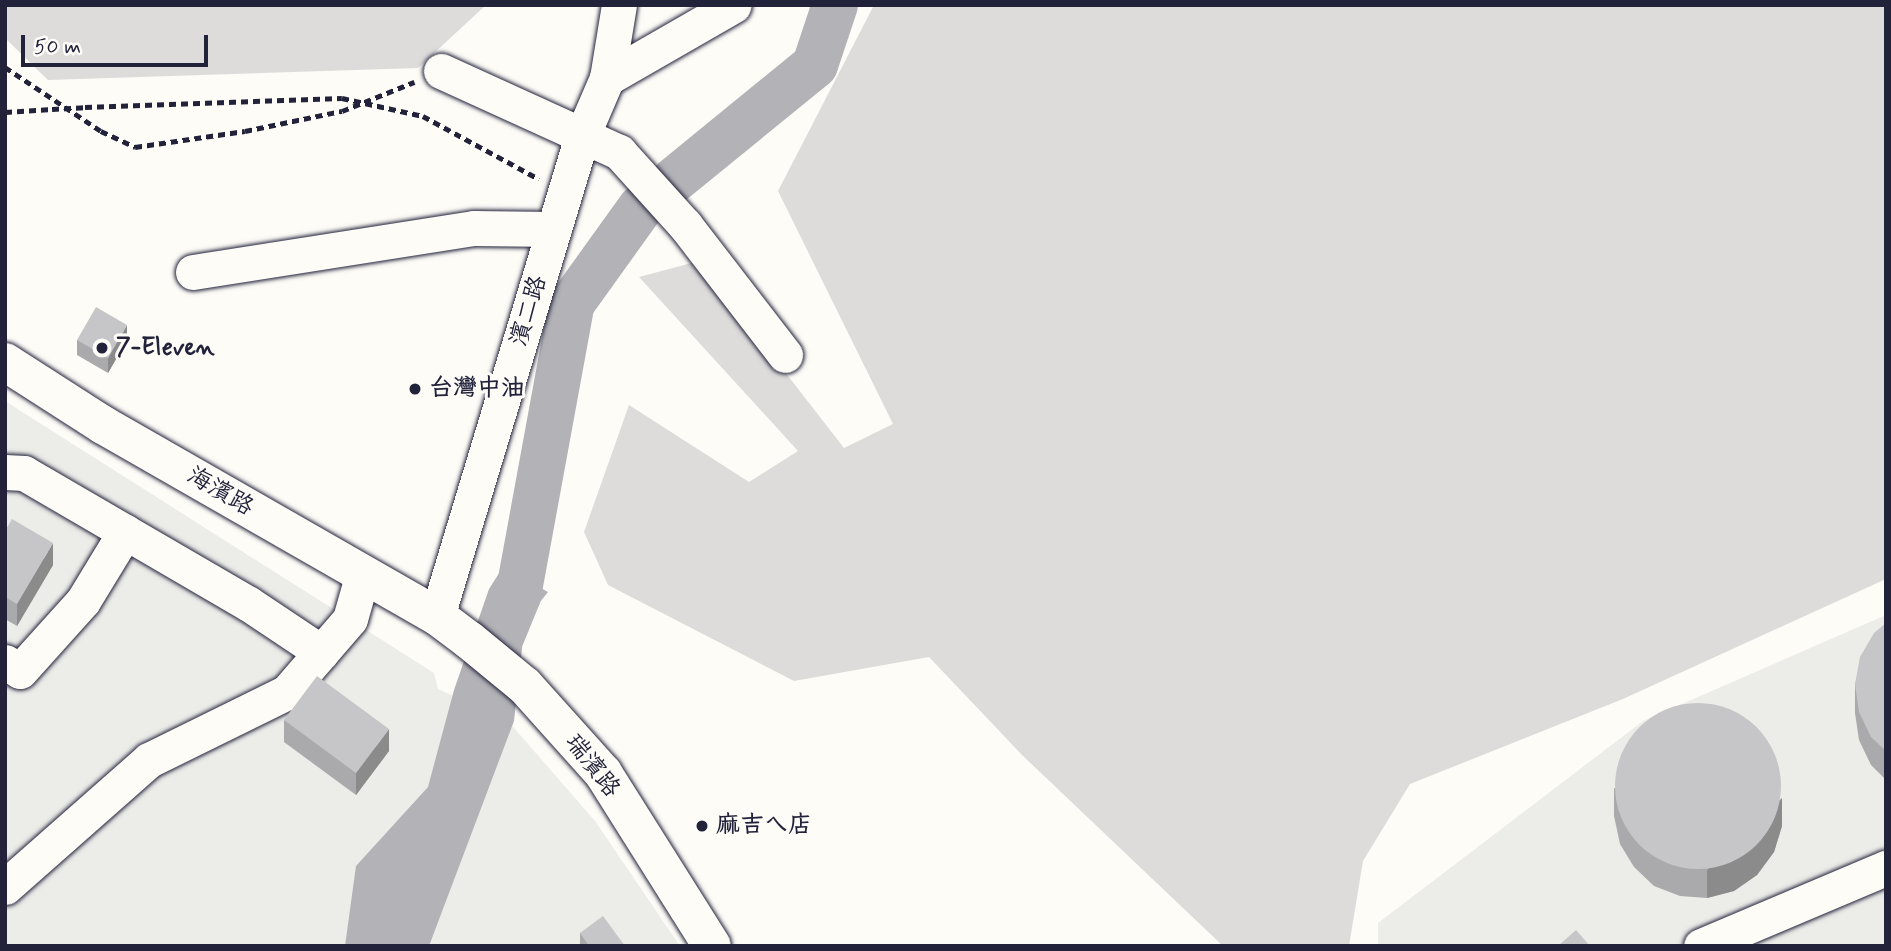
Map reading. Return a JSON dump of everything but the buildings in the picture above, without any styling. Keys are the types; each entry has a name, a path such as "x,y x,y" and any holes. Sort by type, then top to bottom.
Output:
{"main road":[{"name":"海濱路","path":"5,362 103,425 437,616"},
{"name":"瑞濱路","path":"437,616 525,686 603,773 712,946"}],"street":[{"name":"濱二路","path":"437,616 582,136 607,78 619,5"},
{"path":"607,78 734,5"},
{"path":"441,71 619,152 685,225 785,355"},
{"path":"193,272 474,228 554,229"},
{"path":"5,472 24,473 249,604 321,652"},
{"path":"5,662 20,671 83,601 125,532"},
{"path":"5,887 149,761 287,692 350,619 363,573"},
{"path":"1701,946 1886,868"}],"path":[{"path":"5,66 101,131 135,146 246,131 342,110 441,71"},
{"path":"5,112 342,99 423,116 540,180"}],"shaded area":[{"path":"5,5 486,5 418,68 48,80 5,38"},
{"path":"874,5 1886,5 1886,579 1623,699 1410,784 1363,861 1349,946 1223,946 1022,755 929,657 794,681 608,585 584,532 629,405 749,482 798,451 639,277 699,261 844,448 893,424 778,191"},
{"path":"5,401 434,673 438,689 508,721 595,821 680,946 5,946"},
{"path":"503,567 548,592 525,621 514,721 429,946 345,946 356,866 428,787 454,690 489,589"},
{"path":"1886,615 1886,946 1378,946 1378,923 1643,721"}],"waterway":[{"path":"673,181 815,65 835,5"},
{"path":"502,635 518,596 572,303 641,207"}],"place":[{"name":"7-Eleven","path":"102,348"},
{"name":"台灣中油","path":"415,389"},
{"name":"麻吉ㄟ店","path":"702,826"}]}
